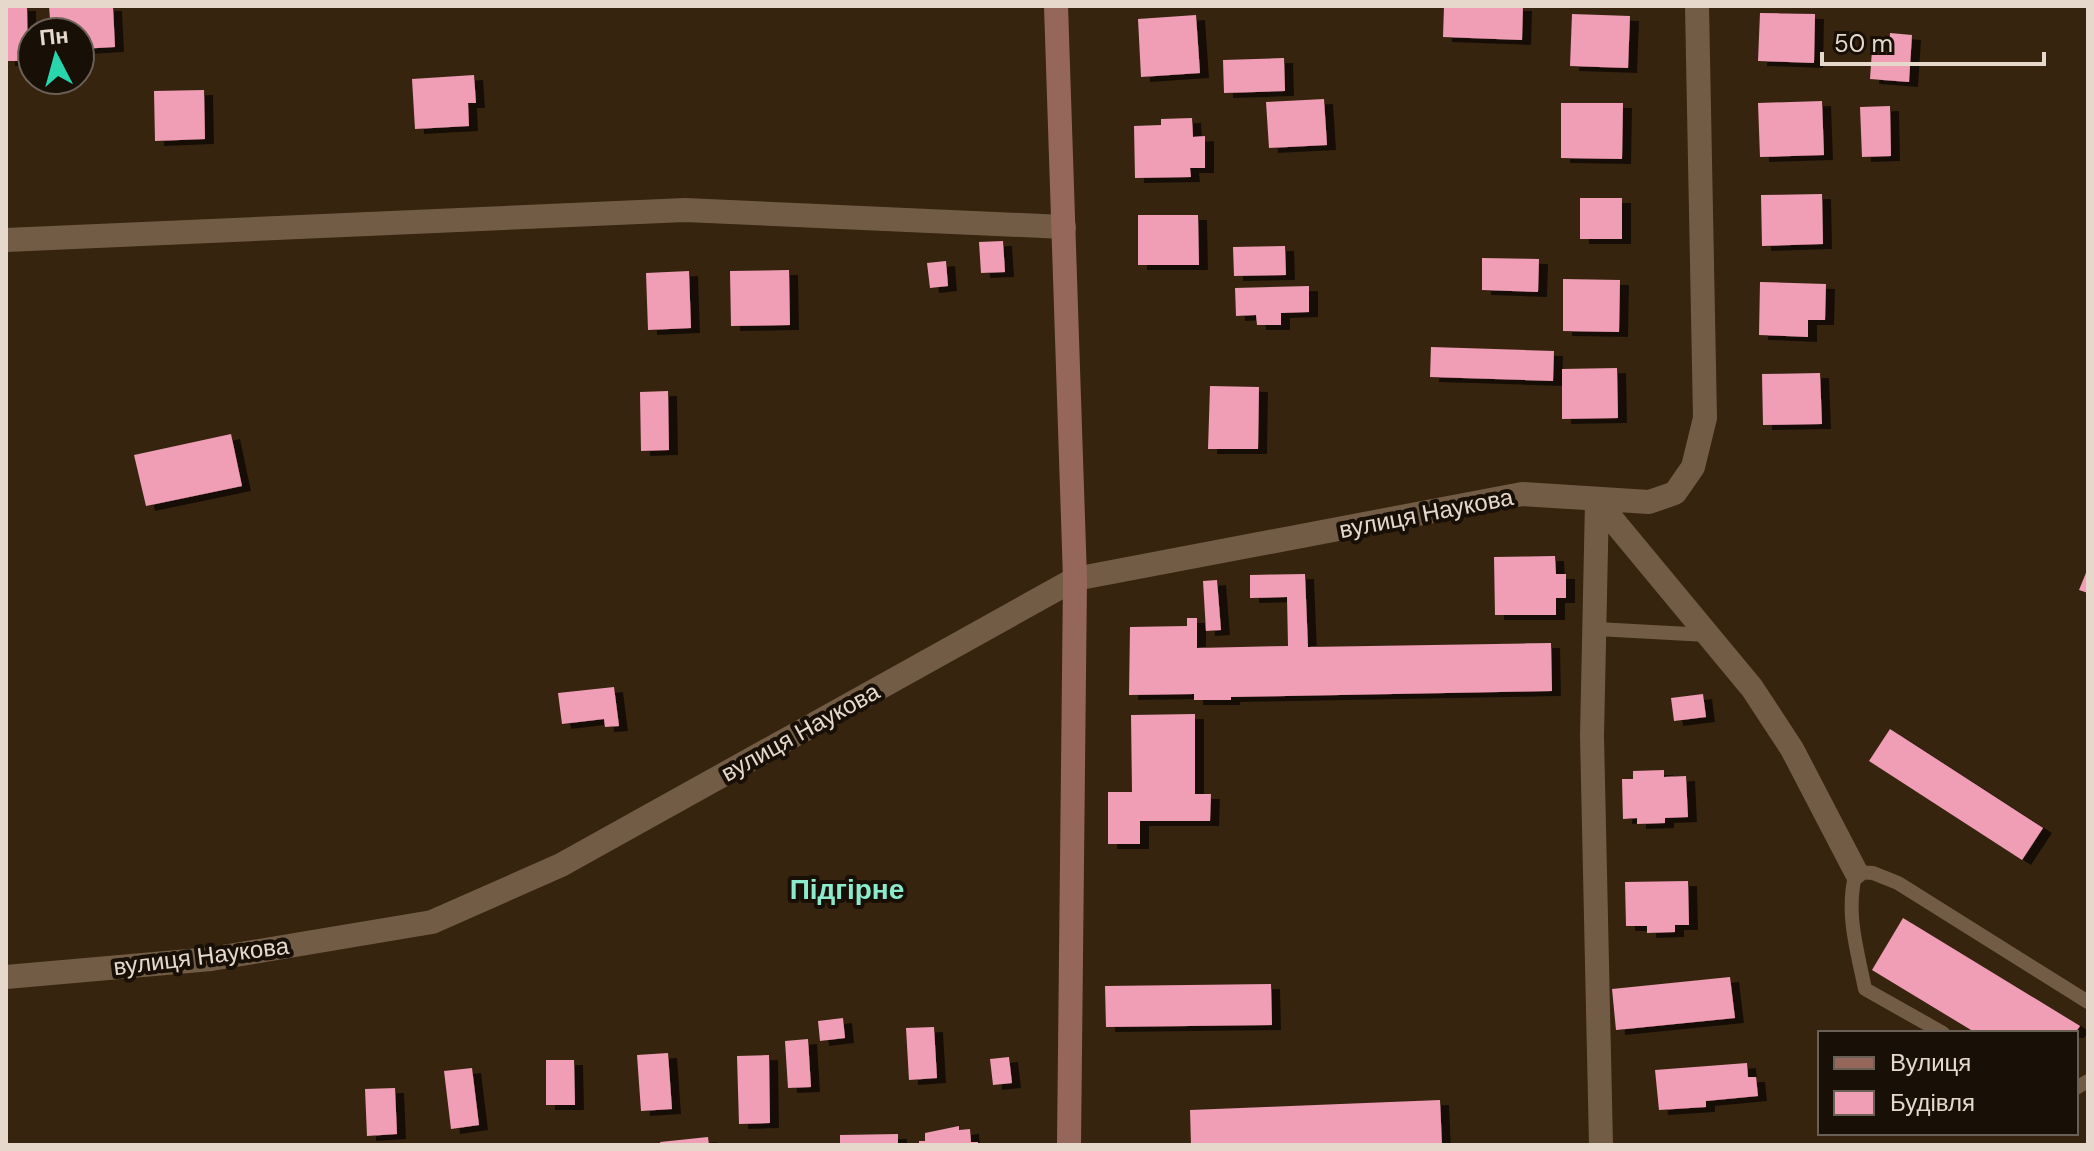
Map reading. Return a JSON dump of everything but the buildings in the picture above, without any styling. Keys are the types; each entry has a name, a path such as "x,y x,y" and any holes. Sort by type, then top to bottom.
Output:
{"street":[{"path":"1056,6 1075,579 1069,1145"},
{"name":"вулиця Наукова","path":"6,977 211,959 432,922 561,865 1075,579 1522,494 1649,502 1675,493 1693,467 1705,418 1697,6"},
{"path":"6,240 685,210 1064,227"},
{"path":"1597,501 1597,629 1592,736 1601,1145"},
{"path":"1597,501 1752,688 1792,749 1856,872"}],"lane":[{"path":"1597,629 1707,635"},
{"path":"1939,1031 1865,989 1851,921 1850,896 1856,872 1873,873 1898,883 2088,1002"}],"district":[{"name":"Підгірне","path":"847,889"}]}
